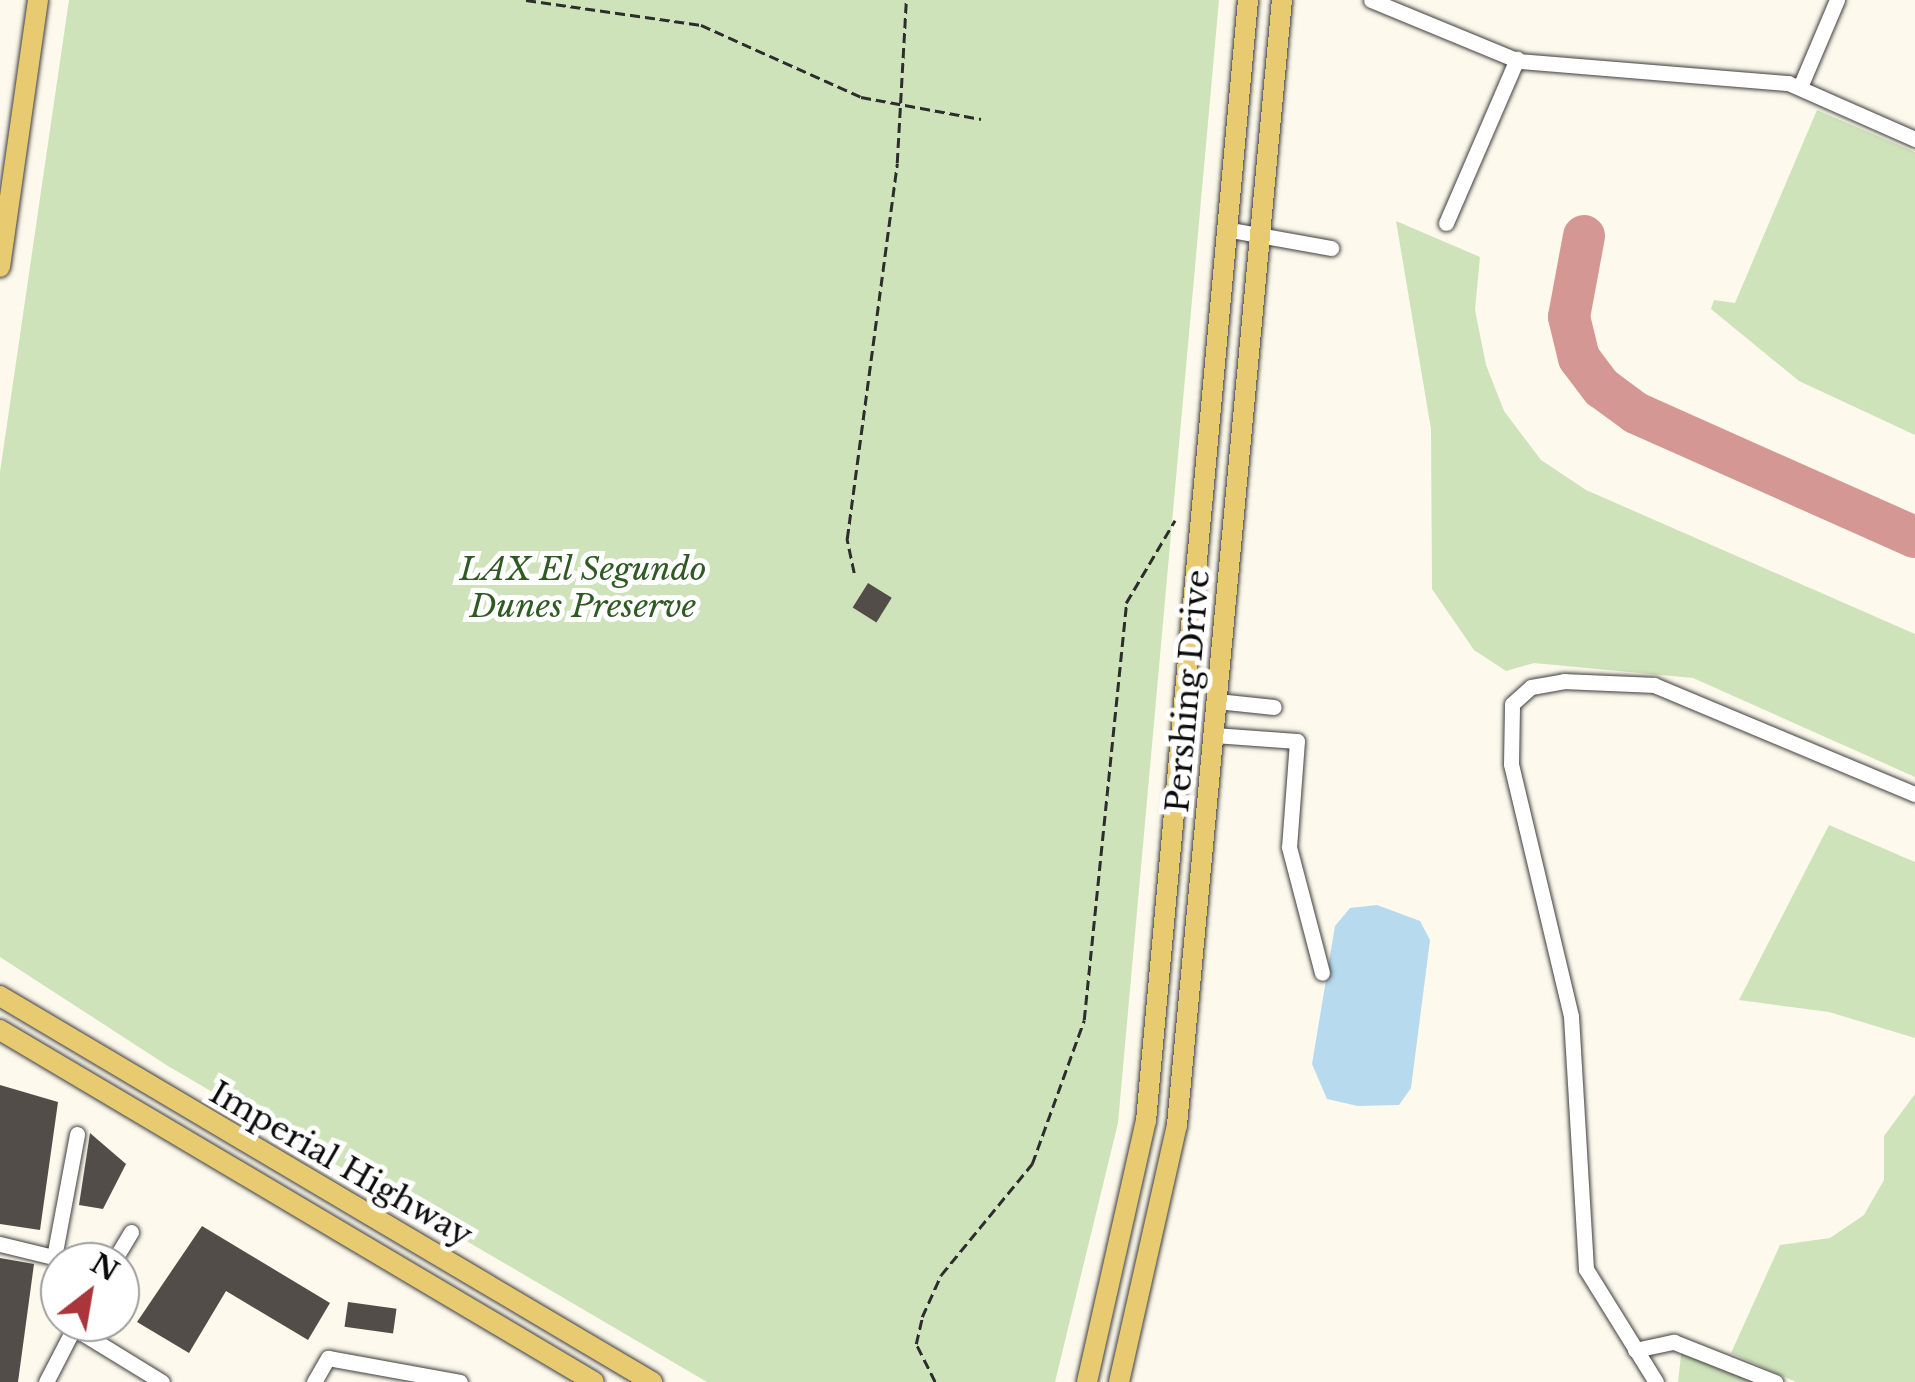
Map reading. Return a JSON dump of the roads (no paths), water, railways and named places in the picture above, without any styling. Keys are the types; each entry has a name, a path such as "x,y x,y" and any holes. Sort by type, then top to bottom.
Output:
{"main road":[{"path":"0,267 38,0"},
{"name":"Pershing Drive","path":"1087,1382 1146,1121 1248,0"},
{"name":"Pershing Drive","path":"1118,1382 1177,1125 1282,0"},
{"name":"Imperial Highway","path":"0,996 652,1382"},
{"name":"Imperial Highway","path":"0,1030 594,1382"}],"lane":[{"path":"1371,0 1517,59 1800,87 1915,139"},
{"path":"1800,87 1837,0"},
{"path":"1446,223 1517,59"},
{"path":"1225,228 1331,248"},
{"path":"1656,1382 1586,1269 1571,1016 1511,764 1512,704 1531,687 1564,681 1654,686 1915,794"},
{"path":"1218,701 1274,708"},
{"path":"1214,735 1297,741 1288,847 1322,972"},
{"path":"58,1242 78,1134"},
{"path":"125,1242 131,1232"},
{"path":"0,1244 40,1250"},
{"path":"46,1382 66,1342"},
{"path":"101,1342 162,1382"},
{"path":"1635,1350 1674,1342 1774,1382"},
{"path":"314,1382 328,1358 460,1382"}],"water":[{"path":"1377,905 1420,921 1430,940 1411,1088 1399,1105 1358,1106 1327,1099 1312,1064 1335,926 1350,908"}],"park label":[{"name":"LAX El Segundo Dunes Preserve","path":"583,588"}]}
